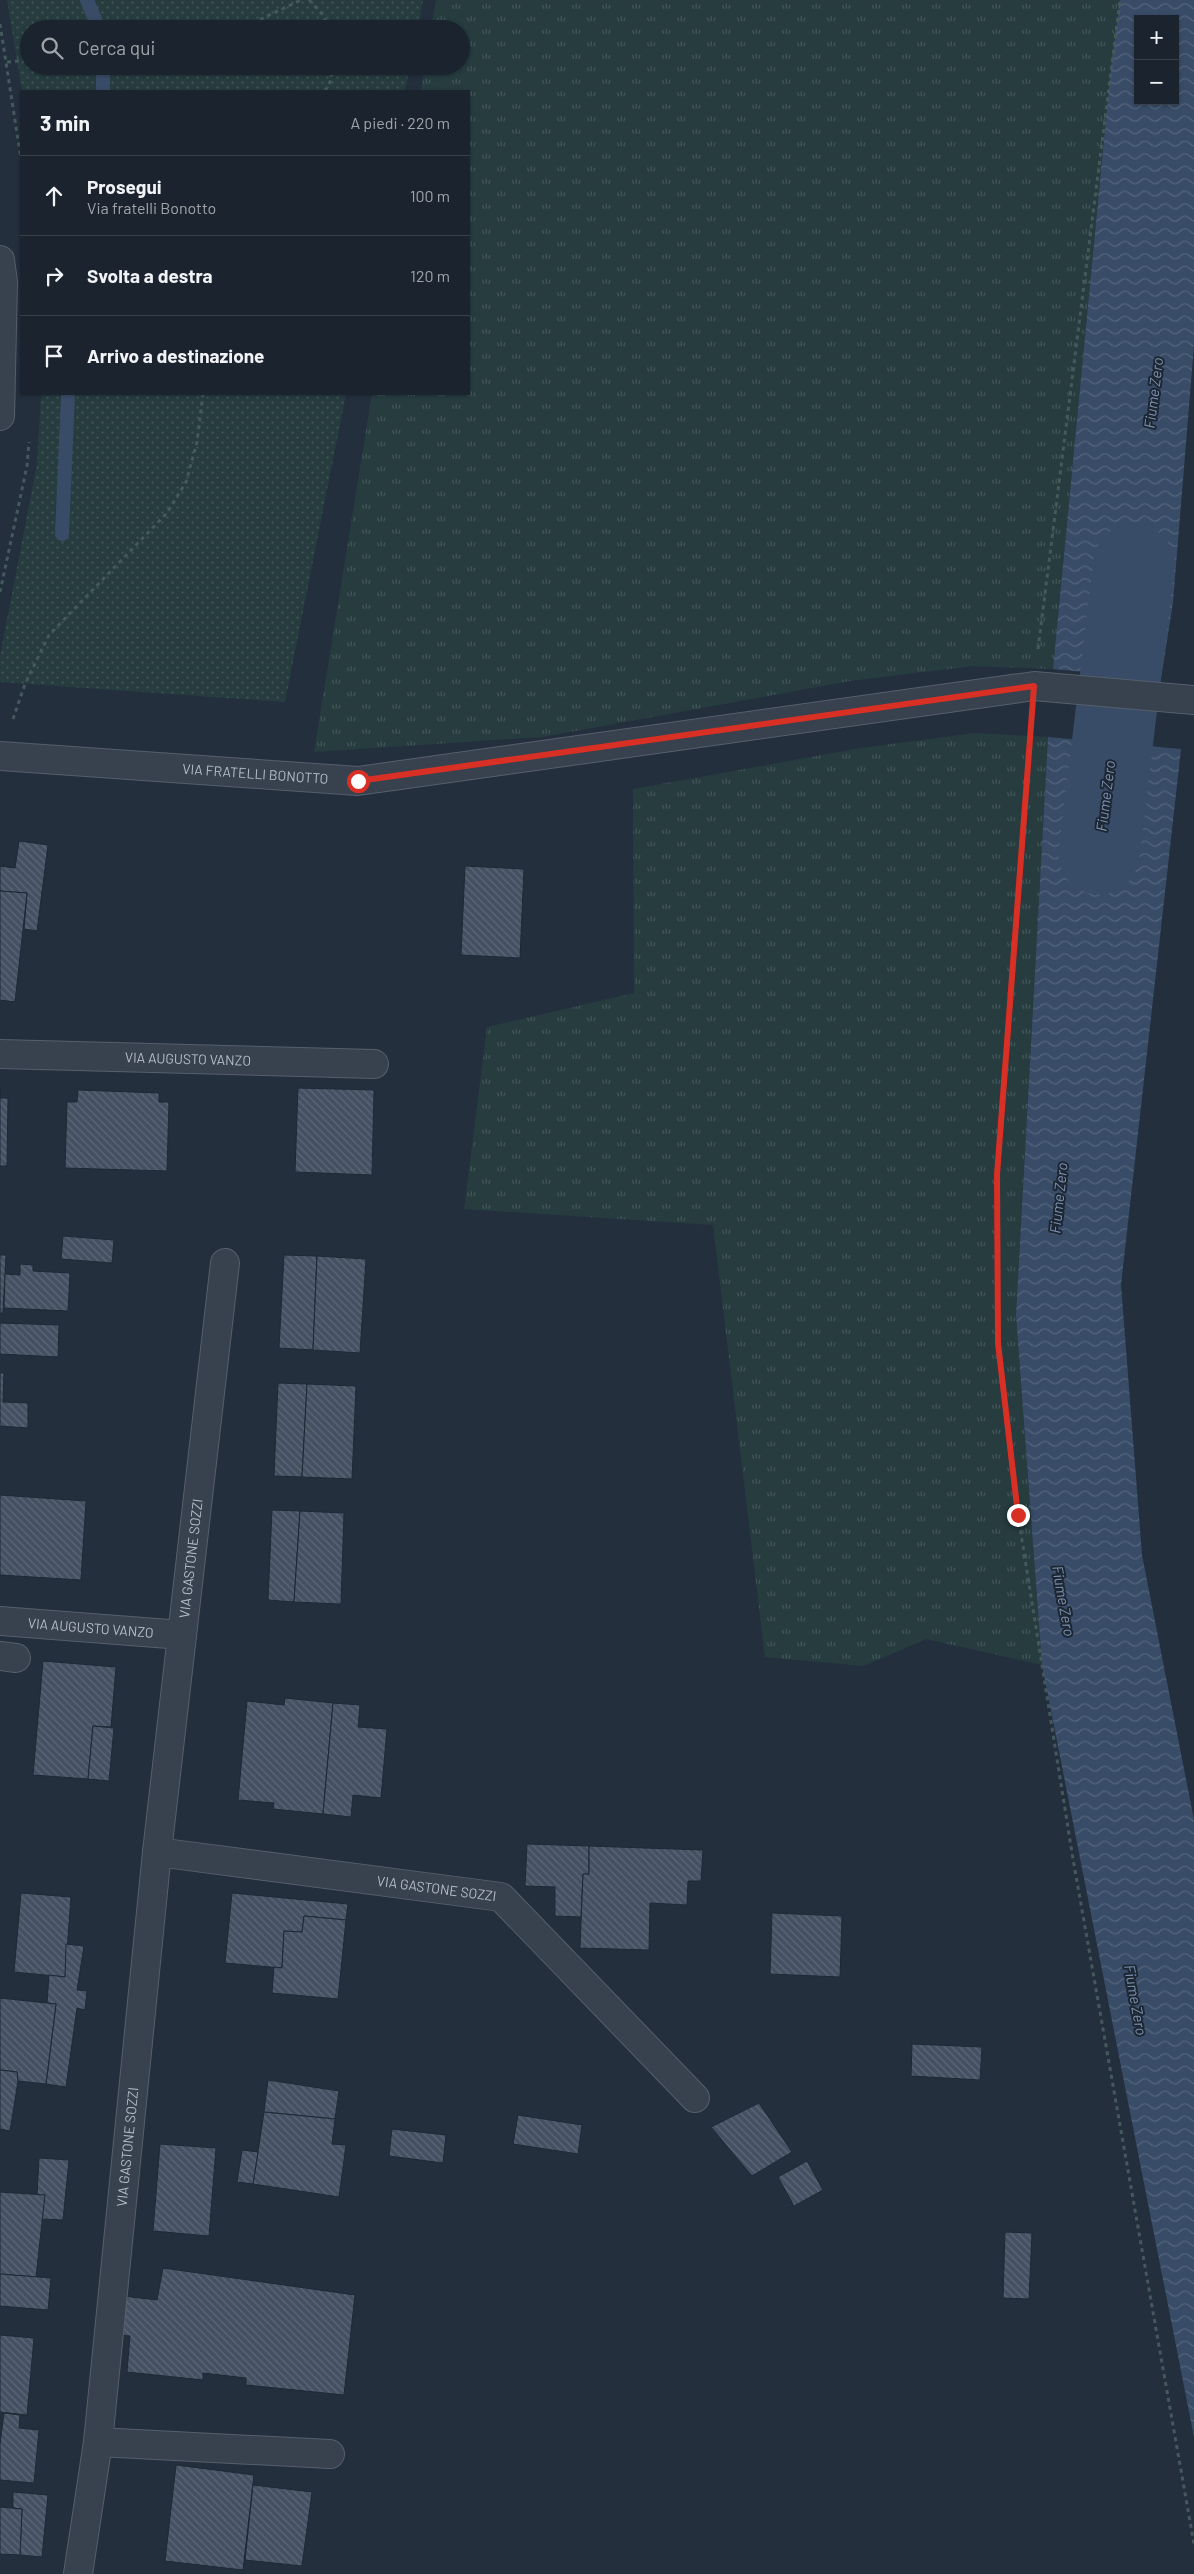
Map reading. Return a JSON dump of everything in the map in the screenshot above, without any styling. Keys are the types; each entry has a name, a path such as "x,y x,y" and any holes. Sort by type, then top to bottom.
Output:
{"street":[{"path":"0,260 3,282 0,416"},
{"name":"VIA FRATELLI BONOTTO","path":"0,756 358,781 1034,686 1187,700"},
{"name":"VIA AUGUSTO VANZO","path":"0,1054 374,1064"},
{"name":"VIA GASTONE SOZZI","path":"78,2574 98,2442 157,1852 225,1263"},
{"name":"VIA AUGUSTO VANZO","path":"0,1620 182,1635"},
{"name":"VIA GASTONE SOZZI","path":"157,1852 501,1898 695,2098"},
{"path":"98,2442 330,2454"}],"path":[{"path":"259,20 301,0"},
{"path":"309,0 324,16 325,20"},
{"path":"1120,0 1034,686 997,1175 998,1343 1018,1515 1070,1839 1194,2544"},
{"path":"0,24 20,152"},
{"path":"7,62 20,61"},
{"path":"326,90 331,75"},
{"path":"7,720 14,719 25,684 49,634 167,513 186,482 197,442 203,395"},
{"path":"0,592 28,466 29,439"}],"green space":[{"path":"7,0 423,0 420,20 20,20 20,75 408,75 405,90 22,90"},
{"path":"436,0 1120,0 1111,67 1053,669 973,666 850,681 542,737 314,752 372,395 470,395 470,90 421,90 424,75 470,75 470,20 433,20"},
{"path":"41,395 346,395 285,702 0,682 0,656 37,464"},
{"path":"975,733 1048,737 1016,1315 1042,1665 926,1639 864,1666 765,1657 713,1225 464,1209 487,1027 634,993 633,789 861,748"}],"water":[{"path":"1120,0 1194,0 1194,345 1173,602 1161,679 1053,669 1111,67"},
{"path":"1048,737 1181,749 1121,1285 1142,1555 1194,1820 1194,2437 1042,1665 1016,1315"}],"building":[{"path":"19,841 48,845 37,931 24,929 27,893 0,891 0,866 15,868"},
{"path":"465,866 524,869 520,958 461,955"},
{"path":"0,891 27,893 15,1002 0,1000"},
{"path":"298,1088 374,1090 372,1175 295,1172"},
{"path":"78,1090 159,1093 159,1102 169,1102 167,1171 65,1168 67,1102 77,1102"},
{"path":"0,1098 8,1098 7,1166 0,1166"},
{"path":"63,1236 114,1240 112,1263 61,1259"},
{"path":"0,1255 6,1255 3,1313 0,1313"},
{"path":"284,1255 317,1256 313,1350 279,1348"},
{"path":"317,1256 366,1259 360,1353 313,1350"},
{"path":"20,1264 33,1265 33,1271 70,1273 68,1311 4,1308 5,1274 20,1275"},
{"path":"0,1323 59,1325 58,1357 0,1354"},
{"path":"0,1373 4,1373 3,1402 28,1403 28,1428 0,1426"},
{"path":"278,1383 307,1384 302,1477 274,1476"},
{"path":"307,1384 356,1386 352,1479 302,1477"},
{"path":"0,1495 86,1501 81,1580 0,1575"},
{"path":"272,1510 300,1511 294,1602 268,1600"},
{"path":"300,1511 344,1513 341,1604 294,1602"},
{"path":"43,1661 116,1667 111,1727 93,1726 88,1779 33,1775"},
{"path":"285,1698 333,1703 323,1814 273,1809 274,1803 238,1800 247,1701 284,1705"},
{"path":"333,1703 360,1705 358,1727 387,1729 381,1798 353,1795 351,1817 323,1814"},
{"path":"93,1726 114,1728 109,1781 88,1779"},
{"path":"527,1844 589,1846 589,1874 583,1874 581,1917 555,1916 555,1887 525,1886"},
{"path":"589,1846 703,1850 701,1881 688,1881 687,1905 650,1903 649,1950 580,1948 583,1874 589,1874"},
{"path":"21,1893 71,1897 65,1977 14,1972"},
{"path":"232,1893 348,1904 346,1920 304,1916 302,1932 284,1931 282,1968 225,1963"},
{"path":"772,1913 842,1916 840,1977 770,1974"},
{"path":"304,1916 346,1920 338,1999 272,1993 274,1967 282,1968 284,1931 302,1932"},
{"path":"66,1944 84,1946 77,1990 87,1991 85,2010 77,2008 66,2087 46,2084 56,2004 47,2003 49,1975 65,1977"},
{"path":"0,1998 56,2004 46,2084 18,2081 17,2072 0,2070"},
{"path":"912,2044 982,2047 980,2080 911,2076"},
{"path":"0,2070 17,2072 18,2081 10,2131 0,2129"},
{"path":"268,2080 339,2091 335,2119 264,2112"},
{"path":"759,2103 792,2152 752,2176 711,2127"},
{"path":"264,2112 335,2119 332,2144 346,2145 339,2197 253,2184"},
{"path":"518,2115 582,2125 578,2154 513,2144"},
{"path":"392,2129 446,2135 443,2163 389,2156"},
{"path":"160,2144 216,2148 209,2236 153,2231"},
{"path":"242,2150 258,2152 253,2184 237,2182"},
{"path":"39,2158 69,2160 63,2220 41,2219 45,2195 37,2195"},
{"path":"807,2161 823,2190 794,2206 778,2177"},
{"path":"0,2192 45,2195 36,2277 0,2274"},
{"path":"1005,2232 1032,2233 1029,2299 1003,2298"},
{"path":"163,2268 355,2295 344,2395 246,2385 246,2378 203,2373 203,2380 127,2372 130,2336 118,2335 123,2296 157,2300"},
{"path":"0,2274 51,2278 48,2310 0,2306"},
{"path":"0,2335 34,2338 27,2415 0,2412"},
{"path":"4,2413 20,2415 19,2428 39,2430 34,2483 0,2480 0,2444"},
{"path":"176,2465 254,2475 243,2570 165,2561"},
{"path":"253,2485 312,2492 302,2566 245,2560"},
{"path":"13,2492 48,2495 42,2557 20,2555 22,2509 13,2508"},
{"path":"0,2507 22,2509 20,2555 0,2554"}],"waterway":[{"path":"87,0 95,20"},
{"path":"103,75 103,90"},
{"path":"62,534 68,395"},
{"name":"Fiume Zero","path":"1099,854 1134,564"}],"route":[{"path":"358,781 1034,686 997,1175 998,1343 1018,1515"}]}
